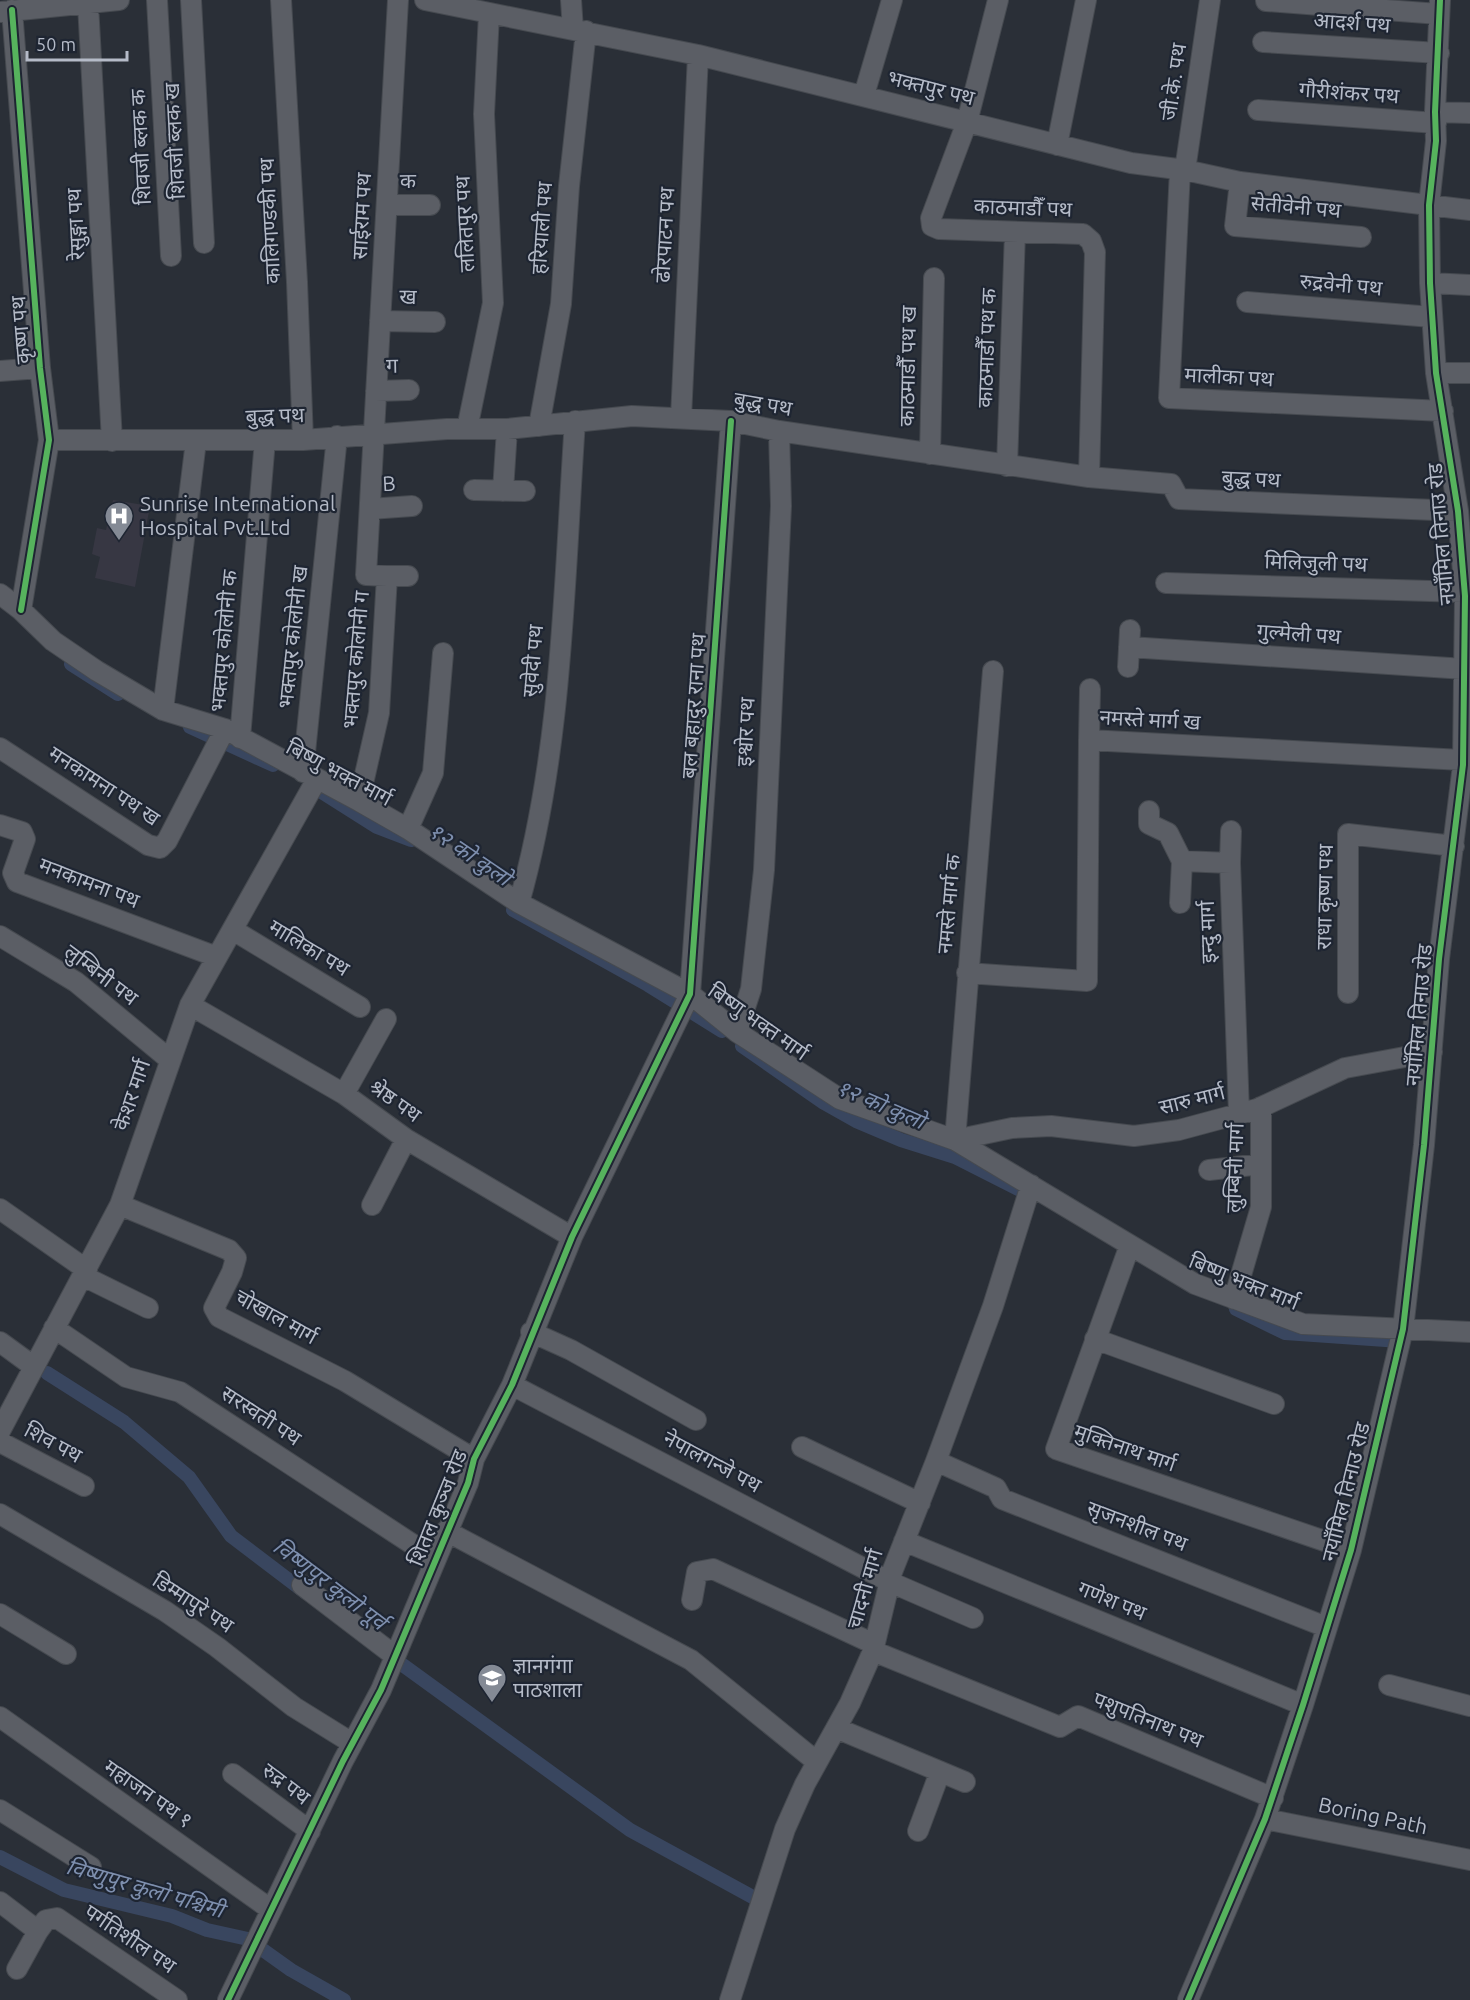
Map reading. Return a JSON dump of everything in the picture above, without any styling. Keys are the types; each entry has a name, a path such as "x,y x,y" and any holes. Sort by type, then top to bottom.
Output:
{"street":[{"path":"6,11 36,4 119,0"},
{"name":"शिवजी ब्लक क","path":"157,0 171,256"},
{"name":"शिवजी ब्लक ख","path":"191,0 204,243"},
{"name":"कालिगण्डकी पथ","path":"282,0 303,440"},
{"name":"साईराम पथ","path":"374,435 398,0"},
{"name":"भक्तपुर पथ","path":"425,0 448,2 489,14 513,8 579,31 610,39 698,55 1131,163 1182,170 1240,182 1470,210"},
{"name":"हरियाली पथ","path":"539,426 561,304 579,31 571,0"},
{"path":"864,95 892,0"},
{"path":"967,122 998,0"},
{"path":"1058,145 1086,0"},
{"name":"जी.के. पथ","path":"1182,170 1210,0"},
{"path":"1266,1 1440,7"},
{"name":"रेसुङ्गा पथ","path":"83,3 112,441"},
{"name":"नयाँमिल तिनाउ रोड","path":"1188,2000 1265,1819 1303,1705 1351,1550 1402,1329 1432,1052 1439,959 1465,753 1464,592 1458,512 1436,373 1430,283 1429,205 1436,117 1440,7"},
{"name":"कृष्ण पथ","path":"6,11 49,440 21,610"},
{"name":"ललितपुर पथ","path":"467,429 493,303 484,114 489,14"},
{"name":"आदर्श पथ","path":"1263,42 1438,53"},
{"name":"ढोरपाटन पथ","path":"681,417 698,55"},
{"name":"गौरीशंकर पथ","path":"1258,110 1436,117 1470,113"},
{"name":"काठमाडौँ पथ","path":"967,122 931,218 932,226 939,229 1083,234 1091,241 1095,252 1089,477"},
{"name":"मालीका पथ","path":"1182,170 1169,398 1443,411"},
{"name":"सेतीवेनी पथ","path":"1240,182 1235,226 1360,237"},
{"name":"क","path":"387,206 430,205"},
{"name":"काठमाडौँ पथ क","path":"1007,466 1015,232"},
{"name":"काठमाडौँ पथ ख","path":"930,454 934,278"},
{"path":"1430,283 1470,285"},
{"name":"रुद्रवेनी पथ","path":"1247,302 1432,317"},
{"name":"ख","path":"380,321 435,322"},
{"path":"0,371 40,368"},
{"path":"1436,373 1470,373"},
{"name":"ग","path":"376,391 410,390"},
{"name":"बुद्ध पथ","path":"49,440 303,440 337,436 507,429 632,416 681,417 731,421 779,431 1007,466 1089,477 1171,484 1179,499 1458,512"},
{"name":"सुवेदी पथ","path":"519,903 535,847 555,698 575,421"},
{"name":"बल बहादुर राना पथ","path":"690,994 731,421"},
{"path":"503,490 507,429"},
{"name":"इश्वोर पथ","path":"737,1032 751,989 764,870 781,506 779,431"},
{"name":"भक्तपुर कोलोनी ग","path":"359,801 379,713 387,576 366,575 374,435"},
{"name":"भक्तपुर कोलोनी ख","path":"311,781 337,436"},
{"name":"भक्तपुर कोलोनी क","path":"230,733 265,440"},
{"path":"163,710 196,441"},
{"path":"474,490 525,491"},
{"name":"B","path":"370,509 412,506"},
{"path":"387,576 408,576"},
{"name":"मिलिजुली पथ","path":"1166,583 1464,592"},
{"name":"बिष्णु भक्त मार्ग","path":"0,594 21,610 53,641 97,671 163,710 230,733 311,781 359,801 408,829 519,903 690,994 737,1032 840,1099 955,1140 1029,1191 1128,1250 1195,1284 1303,1324 1470,1332"},
{"name":"गुल्मेली पथ","path":"1129,648 1465,669"},
{"path":"408,829 433,773 443,653"},
{"name":"नमस्ते मार्ग क","path":"955,1140 993,671"},
{"path":"1089,740 1090,689"},
{"name":"मनकामना पथ ख","path":"0,748 148,845 160,848 167,841 207,765 230,733"},
{"name":"नमस्ते मार्ग ख","path":"967,973 1088,981 1089,740 1465,753"},
{"name":"केशर मार्ग","path":"0,1431 120,1204 169,1059 190,1005 233,930 311,781"},
{"path":"1149,812 1149,824 1168,833 1182,861 1180,903"},
{"name":"मनकामना पथ","path":"0,825 22,832 25,839 13,873 17,882 216,957"},
{"name":"इन्दु मार्ग","path":"1231,831 1230,863 1239,1113"},
{"name":"राधा कृष्ण पथ","path":"1348,993 1348,834 1454,846"},
{"path":"1182,861 1230,863"},
{"name":"मालिका पथ","path":"233,930 360,1007"},
{"name":"लुम्बिनी पथ","path":"0,936 76,982 169,1059"},
{"name":"शितल कुञ्ज रोड","path":"228,2000 270,1909 381,1689 468,1483 474,1459 512,1385 531,1332 572,1237 690,994"},
{"name":"श्रेष्ठ पथ","path":"190,1005 344,1094 406,1139 572,1237"},
{"path":"344,1094 386,1019"},
{"name":"सारु मार्ग","path":"955,1140 1012,1128 1051,1126 1134,1136 1179,1130 1261,1107 1345,1068 1432,1052"},
{"name":"लुम्बिनी मार्ग","path":"1234,1299 1262,1207 1261,1107"},
{"path":"372,1205 406,1139"},
{"path":"1209,1170 1261,1164"},
{"name":"चादनी मार्ग","path":"730,2000 785,1829 873,1648 890,1582 993,1306 1029,1191"},
{"name":"चोखाल मार्ग","path":"120,1204 229,1250 236,1258 232,1272 214,1308 219,1317 345,1381 474,1459"},
{"path":"0,1209 85,1273 148,1308"},
{"name":"मुक्तिनाथ मार्ग","path":"1128,1250 1056,1449 1351,1550"},
{"name":"सरस्वती पथ","path":"54,1328 126,1377 180,1392 435,1559"},
{"path":"531,1332 571,1350 696,1420"},
{"path":"1095,1339 1274,1404"},
{"path":"0,1342 33,1366"},
{"name":"नेपालगन्जे पथ","path":"512,1385 890,1582 974,1618"},
{"name":"शिव पथ","path":"0,1442 84,1486"},
{"path":"802,1447 920,1503"},
{"name":"सृजनशील पथ","path":"936,1461 996,1488 1002,1499 1326,1626"},
{"name":"डिम्मापुरे पथ","path":"0,1514 165,1611 217,1647 294,1707 352,1743"},
{"path":"446,1531 691,1660 817,1762"},
{"name":"गणेश पथ","path":"904,1541 1303,1705"},
{"path":"692,1600 697,1572 713,1569 873,1648"},
{"path":"302,1585 395,1656"},
{"path":"0,1614 66,1654"},
{"name":"पशुपतिनाथ पथ","path":"873,1648 1060,1727 1078,1716 1273,1798"},
{"path":"1389,1685 1470,1706"},
{"name":"महाजन पथ १","path":"0,1718 270,1909"},
{"path":"836,1728 965,1782"},
{"path":"918,1831 940,1772"},
{"name":"रुद्र पथ","path":"233,1774 310,1831"},
{"path":"0,1810 91,1867"},
{"name":"Boring Path","path":"1265,1819 1470,1860"},
{"path":"0,1902 38,1931 17,1969"},
{"name":"पर्गतिशील पथ","path":"38,1931 46,1920 57,1918 177,2000"}],"shaded area":[{"name":"Sunrise International Hospital Pvt.Ltd","path":"113,500 150,506 135,587 95,578 100,557 92,554 97,528 106,530"}],"waterway":[{"name":"१२ को कुलो","path":"71,664 118,694"},
{"name":"१२ को कुलो","path":"190,727 273,765"},
{"name":"१२ को कुलो","path":"317,789 377,827 411,840"},
{"name":"१२ को कुलो","path":"513,910 648,985 722,1031"},
{"name":"१२ को कुलो","path":"742,1046 824,1103 856,1121 901,1140 955,1157 1030,1195"},
{"name":"१२ को कुलो","path":"1236,1309 1285,1333 1400,1341"},
{"name":"विष्णुपुर कुलो पूर्व","path":"47,1373 124,1422 189,1477 231,1536 306,1593"},
{"name":"विष्णुपुर कुलो पूर्व","path":"389,1655 630,1830 760,1901"},
{"name":"विष्णुपुर कुलो पश्चिमी","path":"0,1857 64,1890 172,1916 207,1930 248,1939"},
{"name":"विष्णुपुर कुलो पश्चिमी","path":"263,1950 291,1970 344,2000"}],"cycle path":[{"path":"1188,2000 1265,1819 1303,1705 1351,1550 1403,1329 1424,1145 1439,959 1463,765 1465,596 1458,511 1436,373 1430,283 1429,205 1436,141 1435,112 1440,0"},
{"path":"12,10 40,368 49,440 21,610"},
{"path":"228,2000 343,1761 381,1690 468,1483 474,1459 512,1385 572,1237 690,994 731,421"}],"place":[{"name":"Sunrise International Hospital Pvt.Ltd","path":"119,542"},
{"name":"ज्ञानगंगा पाठशाला","path":"492,1704"}]}
